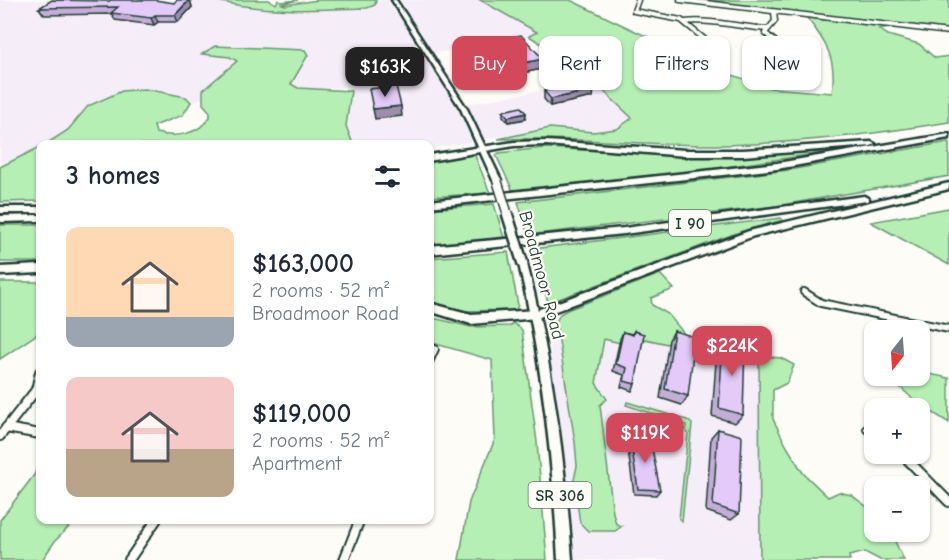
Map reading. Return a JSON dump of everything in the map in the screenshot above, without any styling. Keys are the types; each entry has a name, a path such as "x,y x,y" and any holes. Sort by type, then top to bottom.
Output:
{"highway":[{"path":"434,157 484,149 546,143 686,153 743,153 855,146 949,135"},
{"path":"434,203 777,166 949,135"},
{"path":"434,308 471,319 537,314 752,232 949,185"},
{"name":"I 90","path":"434,250 752,215 949,185"},
{"path":"0,210 36,210"},
{"path":"0,219 36,219"},
{"path":"0,271 36,270"}],"main road":[{"name":"Broadmoor Road","path":"394,0 451,86 484,149 497,180 523,264 537,314 554,430 565,560"}],"street":[{"path":"638,0 634,11 672,17 685,22 701,36"},
{"path":"680,0 949,32"},
{"path":"767,36 765,33 767,29 775,21 774,12"},
{"path":"685,22 701,20 727,26 767,29"},
{"path":"804,292 821,303 949,329"},
{"path":"0,436 36,391"},
{"path":"6,429 36,433"},
{"path":"912,464 949,501"},
{"path":"129,560 153,524"},
{"path":"344,560 358,524"}],"shaded area":[{"path":"0,0 264,0 268,9 387,0 402,21 411,18 399,0 480,0 538,33 527,38 527,36 452,36 452,50 435,53 452,80 452,90 458,90 467,104 544,90 602,90 632,118 617,129 593,132 550,128 434,148 434,140 351,140 346,126 351,91 344,87 202,98 126,140 36,140 36,173 0,185"},
{"path":"548,317 760,350 760,560 565,560"}],"green space":[{"path":"213,0 269,0 276,4 278,0 281,2 298,0 282,4 285,5 318,0 376,0 375,5 367,8 309,10 270,9"},
{"path":"480,0 570,0 646,36 634,36 634,90 730,90 730,74 742,78 742,90 832,93 833,71 829,52 821,36 807,18 895,28 879,29 888,35 919,44 935,58 949,56 949,122 829,138 738,145 498,139 550,128 593,132 617,129 632,118 602,90 622,90 622,36 539,36 539,42 529,36 537,32"},
{"path":"690,0 949,0 949,31"},
{"path":"215,46 305,50 308,55 291,84 298,88 351,91 346,126 351,140 52,140 68,130 88,106 122,91 145,89 186,97 191,102 183,115 154,126 156,133 179,135 199,128 210,117 210,112 203,104 203,90 237,61 230,57 202,54"},
{"path":"949,142 949,176 776,206 528,235 518,202 789,170"},
{"path":"544,148 679,155 828,152 684,173 513,191 496,155"},
{"path":"36,149 36,201 0,202 0,167"},
{"path":"474,153 490,193 434,197 434,159"},
{"path":"494,204 504,238 434,245 434,209"},
{"path":"949,208 949,265 871,222"},
{"path":"781,218 783,220 742,231 551,302 547,299 532,249"},
{"path":"0,225 36,225 36,262 0,262"},
{"path":"508,252 518,305 516,310 463,311 434,302 434,258"},
{"path":"660,274 674,289 651,298 652,305 668,314 696,348 669,340 668,344 645,339 644,342 631,338 620,343 604,339 596,383 607,399 600,405 613,513 616,524 622,526 615,531 588,531 580,523 574,480 577,466 575,442 556,322 560,314 567,310"},
{"path":"0,282 36,282 36,335 0,359"},
{"path":"434,318 471,327 510,326 513,323 522,330 537,442 547,560 459,560 469,502 495,439 492,360 434,343"},
{"path":"759,356 781,358 794,365 787,383 773,390 773,419 803,473 828,497 839,492 851,495 864,505 864,542 895,542 904,560 880,560 865,552 849,556 850,560 760,560"},
{"path":"930,374 949,378 949,423 930,411 930,398 912,398 899,386 930,386"},
{"path":"627,402 687,420 692,424 682,521 679,519 688,433 685,431 686,425 626,405"},
{"path":"36,471 36,524 72,524 55,541 42,560 0,560 0,520"}],"building":[{"path":"52,0 155,0 174,3 177,0 189,0 175,15 155,15 151,18 111,13 118,7 39,8"},
{"path":"527,42 539,55 539,60 527,62"},
{"path":"396,86 401,106 373,109 369,89"},
{"path":"549,90 594,90 551,99 544,91"},
{"path":"521,107 526,113 508,117 503,111"},
{"path":"634,331 644,334 635,384 624,381 627,368 616,364 623,332 633,335"},
{"path":"674,331 695,337 688,396 665,389"},
{"path":"723,339 745,345 743,415 719,408"},
{"path":"718,429 742,436 739,514 713,505"},
{"path":"630,437 650,438 660,490 638,489"}]}
